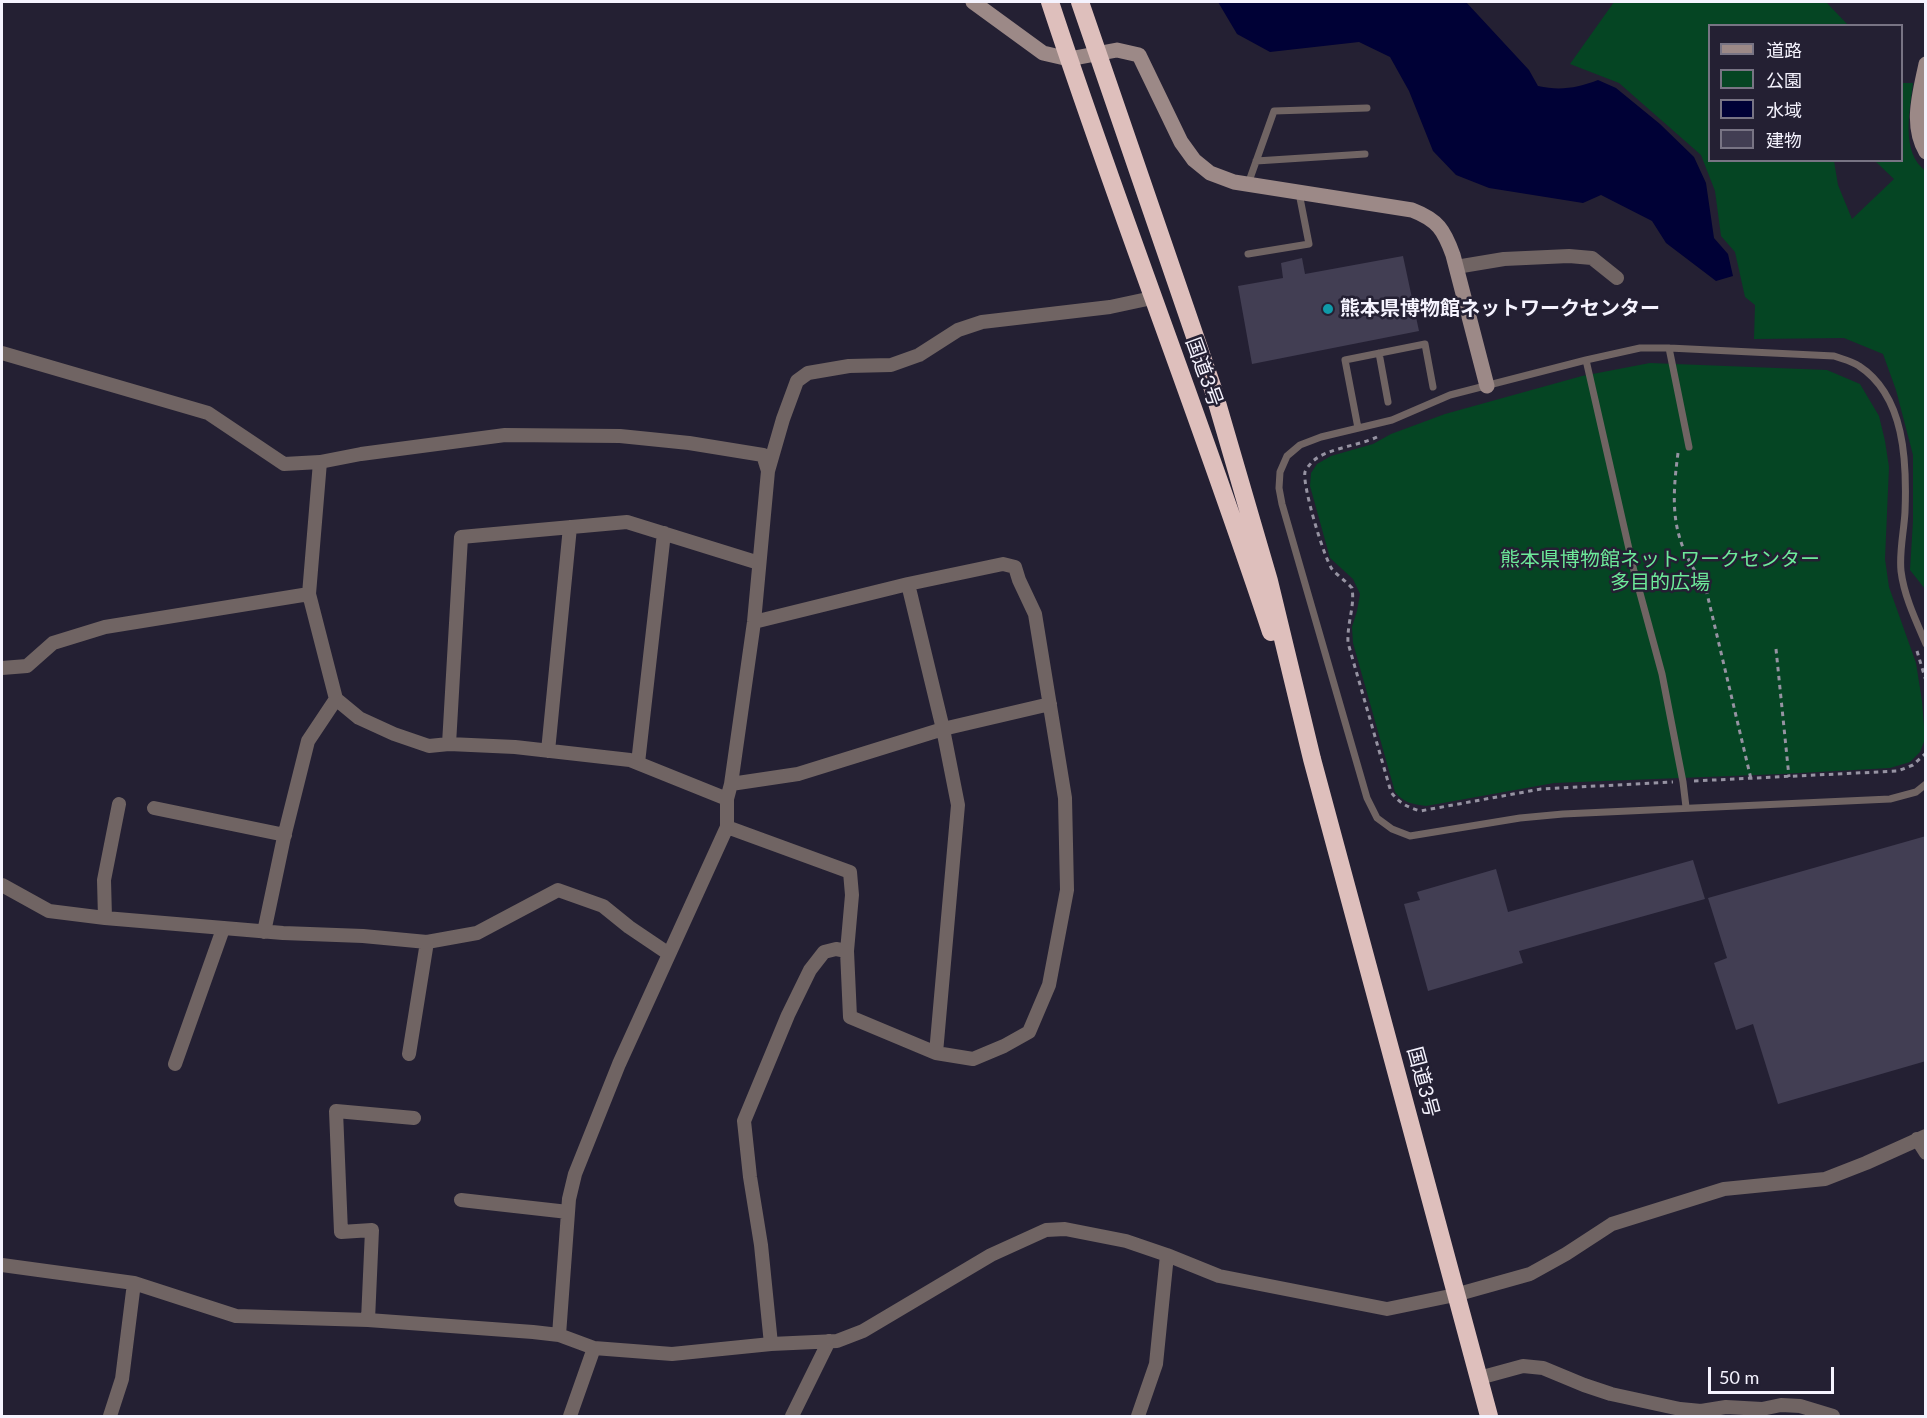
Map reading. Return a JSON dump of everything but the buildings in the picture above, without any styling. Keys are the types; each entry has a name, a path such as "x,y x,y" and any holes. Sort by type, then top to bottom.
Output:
{"highway":[{"name":"国道3号","path":"1050,2 1152,298 1244,554 1312,759"},
{"name":"国道3号","path":"1080,2 1213,388 1269,581 1312,759 1455,1295 1490,1416"}],"street":[{"path":"973,2 1043,53 1069,59 1117,50 1139,55 1181,142 1194,160 1210,173 1234,182 1412,210 1426,215 1438,224 1447,237 1487,386"},
{"path":"1926,64 1916,113 1921,144 1926,152"},
{"path":"1456,267 1503,259 1569,256 1592,258 1617,278"},
{"path":"559,1335 568,1212 575,1174 620,1064 727,827 727,799 754,622 768,471 797,381 808,373 849,366 891,364 919,355 958,330 982,322 1110,307 1152,298"},
{"path":"2,353 208,413 284,464 320,462 361,454 505,435 620,436 688,443 763,455 768,471"},
{"path":"320,462 309,594 336,699 359,718 394,735 429,746 449,744 515,747 630,760 727,799"},
{"path":"449,744 461,537 627,522 759,563"},
{"path":"548,751 570,527"},
{"path":"638,764 664,534"},
{"path":"727,827 850,872 852,895 847,951 850,1017 936,1053 973,1059 1029,1032 1049,985 1067,890 1065,798 1035,614 1015,567 1002,564 908,584 754,622"},
{"path":"908,584 943,729 958,805 936,1053"},
{"path":"2,668 27,666 53,643 105,627 309,594"},
{"path":"264,932 308,741 336,699"},
{"path":"731,784 798,774 943,729 1050,704"},
{"path":"105,918 104,880 119,804"},
{"path":"154,808 285,835"},
{"path":"2,885 49,911 223,929 363,936 428,942 477,933 558,890 603,906 669,954"},
{"path":"175,1064 223,929"},
{"path":"409,1054 428,942"},
{"path":"771,1344 761,1245 744,1121 788,1015 810,970 824,952 836,949 847,951"},
{"path":"368,1320 372,1230 341,1232 336,1111 414,1118"},
{"path":"2,1265 134,1283 236,1316 368,1320 559,1335 594,1348 672,1354 771,1344 837,1341 863,1331 991,1255 1046,1230 1065,1229 1126,1241 1219,1276 1387,1309 1455,1295 1530,1274 1612,1224 1724,1190 1825,1179 1922,1138 1926,1153"},
{"path":"461,1200 568,1212"},
{"path":"1138,1416 1156,1364 1167,1255"},
{"path":"110,1416 122,1379 134,1283"},
{"path":"792,1416 829,1341"},
{"path":"570,1416 594,1348"},
{"path":"1479,1378 1523,1366 1543,1368 1611,1394 1680,1409 1701,1411 1726,1407 1757,1413 1781,1405 1800,1406 1833,1416"}],"lane":[{"path":"1248,184 1274,111 1367,108"},
{"path":"1256,161 1365,154"},
{"path":"1248,254 1309,244 1299,193"},
{"path":"1358,428 1345,360 1425,344 1432,387"},
{"path":"1926,644 1906,594 1901,569 1905,512 1905,455 1892,405 1878,381 1858,364 1834,356 1640,348 1450,395 1392,420 1321,437 1300,445 1287,456 1280,472 1279,488 1315,622 1367,798 1377,818 1392,829 1410,836 1520,818 1563,814 1890,799 1916,792 1926,784"},
{"path":"1669,348 1689,447"},
{"path":"1379,353 1388,402"},
{"path":"1586,360 1634,571 1662,674 1686,807"}],"path":[{"path":"1381,435 1366,442 1327,453 1312,461 1305,472 1306,488 1327,559 1334,571 1352,588 1353,598 1347,628 1348,643 1390,792 1407,807 1420,811 1541,789 1898,771 1913,765 1926,753"},
{"path":"1678,453 1673,489 1674,516 1681,542 1692,567 1705,585 1751,779"},
{"path":"1916,646 1926,681"},
{"path":"1776,650 1789,777"}],"green space":[{"path":"1614,2 1826,2 1847,24 1708,24 1708,162 1834,162 1838,185 1852,219 1894,179 1876,162 1903,162 1903,83 1913,83 1909,118 1910,142 1918,163 1926,171 1925,589 1910,570 1913,455 1896,390 1883,354 1844,338 1754,339 1755,305 1745,297 1735,252 1721,236 1715,191 1701,155 1619,83 1570,64"},
{"name":"熊本県博物館ネットワークセンター 多目的広場","path":"1650,363 1827,370 1860,384 1879,416 1885,441 1889,467 1885,559 1889,587 1916,663 1925,739 1920,752 1910,762 1890,768 1554,783 1426,806 1405,801 1395,792 1353,643 1352,627 1360,594 1353,579 1330,558 1310,486 1311,473 1317,464 1331,456 1373,444 1391,434 1445,414 1582,376"}],"water":[{"path":"1218,2 1466,2 1529,70 1538,86 1568,88 1598,80 1616,88 1660,124 1694,157 1706,183 1714,238 1728,254 1733,276 1716,281 1666,243 1652,221 1601,195 1583,203 1489,188 1456,175 1433,151 1409,91 1390,57 1359,42 1270,52 1237,34"}],"place":[{"name":"熊本県博物館ネットワークセンター","path":"1328,309"}]}
